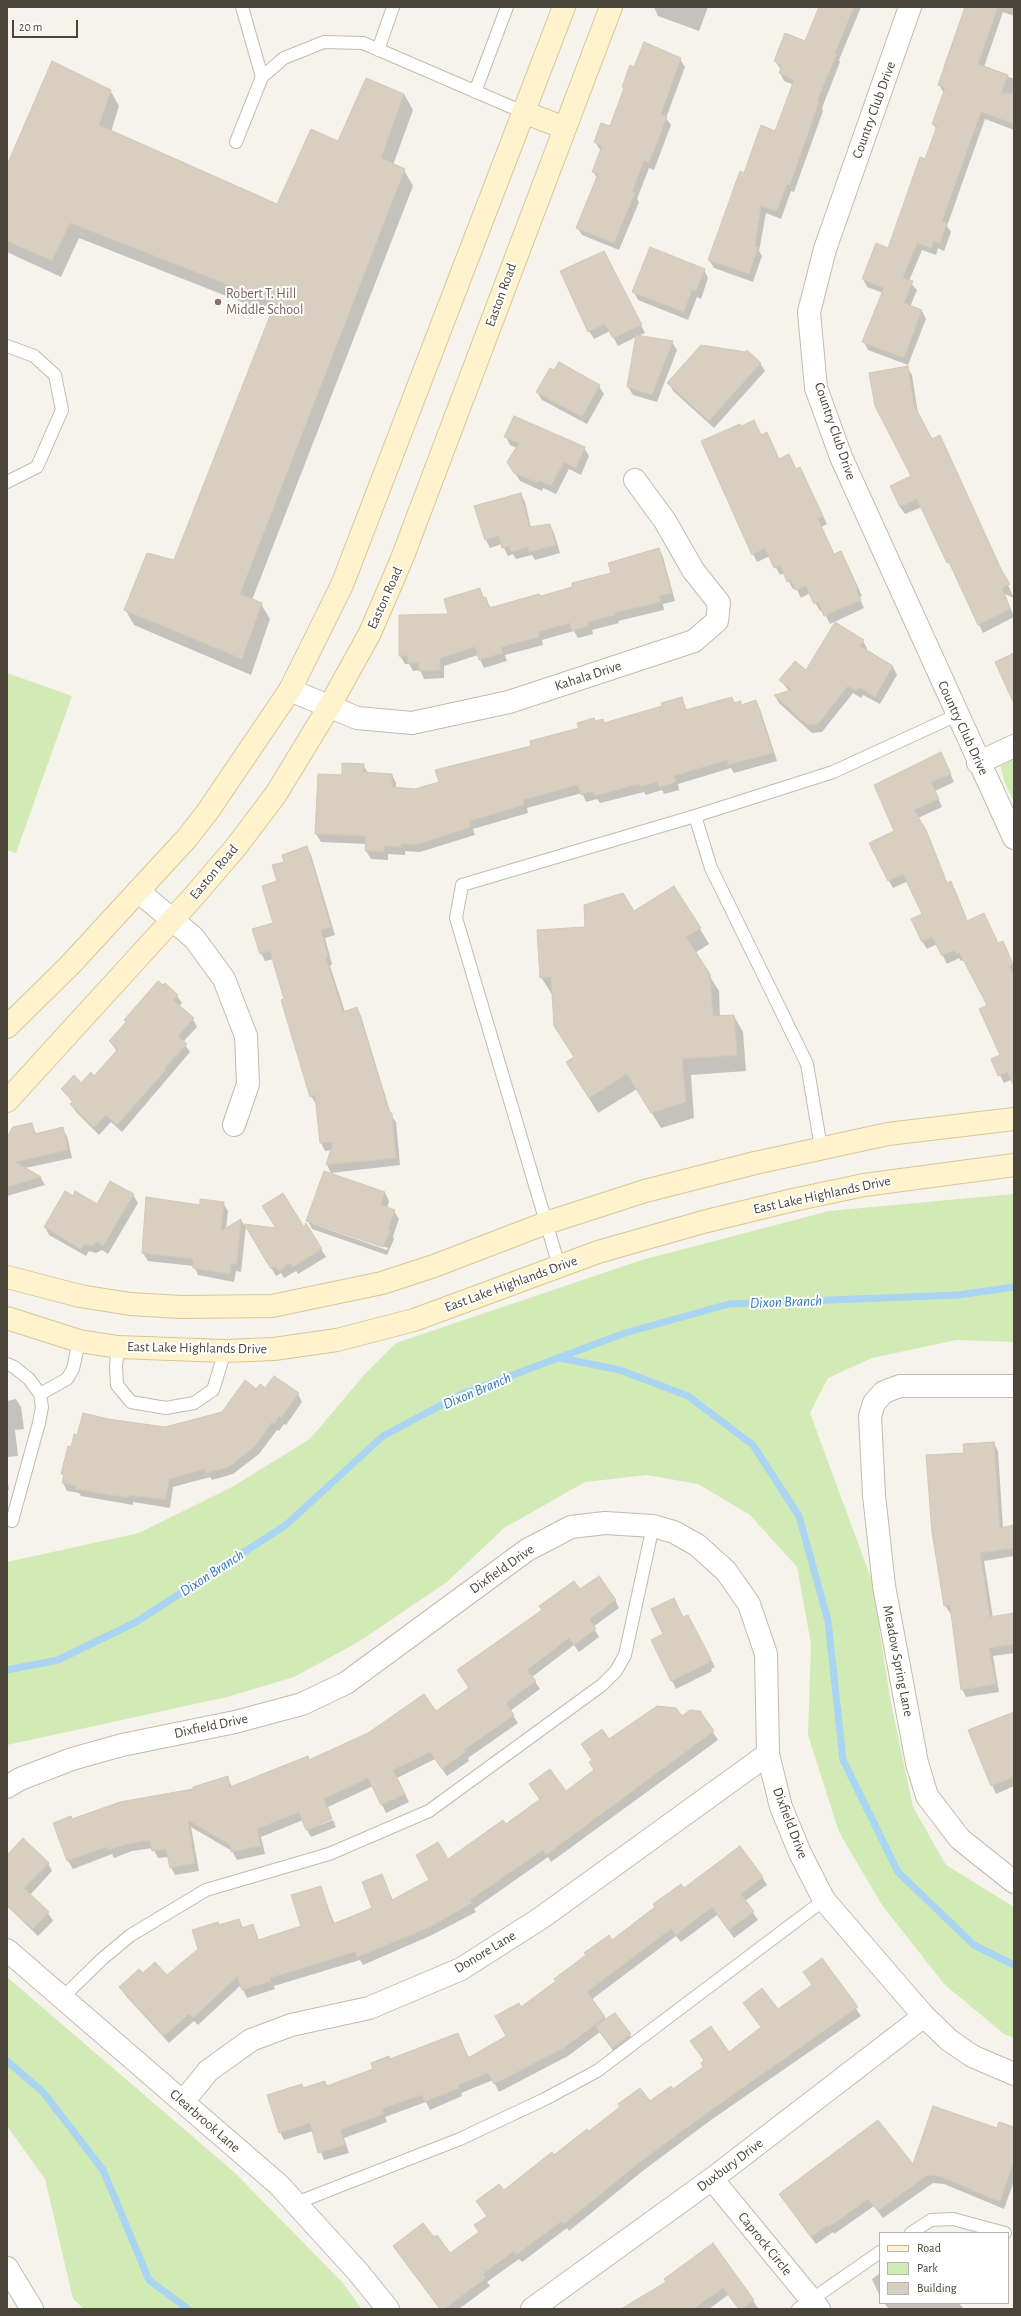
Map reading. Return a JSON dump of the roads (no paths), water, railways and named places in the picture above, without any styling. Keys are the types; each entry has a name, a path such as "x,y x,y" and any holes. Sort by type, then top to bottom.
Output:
{"main road":[{"path":"7,1027 70,965 138,892 208,812 290,690 342,585 564,7"},
{"name":"Easton Road","path":"7,1100 173,919 236,847 276,794 329,708 370,633 401,561 611,7"},
{"path":"523,112 565,128"},
{"path":"7,1276 80,1296 130,1304 181,1307 272,1306 382,1283 434,1266 546,1223 645,1191 821,1148 888,1134 1014,1119"},
{"name":"East Lake Highlands Drive","path":"7,1318 79,1341 118,1347 225,1351 274,1349 337,1340 414,1320 559,1266 703,1222 793,1200 872,1184 1014,1165"}],"street":[{"name":"Country Club Drive","path":"910,7 825,249 809,312 816,388 841,457 978,763 1014,838"},
{"name":"Kahala Drive","path":"290,690 329,708 357,718 412,722 509,702 694,641 717,621 719,603 693,570 665,521 635,480"},
{"path":"978,763 1014,746"},
{"path":"138,892 173,919 194,938 224,979 246,1036 248,1084 234,1125"},
{"name":"Meadow Spring Lane","path":"1014,1386 900,1386 884,1392 874,1403 870,1416 874,1495 884,1586 919,1770 927,1796 960,1839 1014,1882"},
{"name":"Dixfield Drive","path":"7,1787 20,1779 72,1758 122,1745 235,1722 302,1704 346,1683 533,1547 571,1528 605,1523 653,1526 674,1532 697,1546 726,1571 749,1604 766,1654 768,1754 781,1807 800,1854 824,1900 924,2016 949,2040 972,2056 1014,2074"},
{"name":"Donore Lane","path":"183,2102 208,2071 251,2040 291,2025 369,2008 461,1969 541,1918 768,1754"},
{"name":"Clearbrook Lane","path":"7,1950 279,2185 358,2272 388,2309"},
{"name":"Duxbury Drive","path":"532,2309 712,2178 924,2016"},
{"name":"Caprock Circle","path":"712,2178 809,2306"},
{"path":"7,2268 32,2309"}],"lane":[{"path":"242,7 262,78"},
{"path":"378,50 393,7"},
{"path":"475,92 507,7"},
{"path":"236,142 262,78 284,58 324,42 363,43 523,112"},
{"path":"7,346 34,356 55,375 62,410 37,467 7,482"},
{"path":"559,1266 456,918 462,885 695,816 833,772 957,715"},
{"path":"695,816 711,868 807,1064 821,1148"},
{"path":"40,1394 67,1379 73,1369 79,1341"},
{"path":"118,1347 116,1366 117,1385 130,1402 166,1408 194,1403 213,1390 225,1351"},
{"path":"7,1364 14,1367 28,1379 40,1394 42,1407 40,1423 12,1521"},
{"path":"62,1998 102,1959 132,1935 206,1890 329,1854 429,1811 602,1685 616,1671 625,1655 653,1526"},
{"path":"296,2203 460,2139 545,2099 596,2071 824,1900"},
{"path":"913,2232 931,2220 953,2218 1002,2232"},
{"path":"809,2306 879,2253"}],"waterway":[{"name":"Dixon Branch","path":"7,1670 58,1660 136,1622 286,1525 383,1436 462,1394 625,1333 729,1304 958,1295 1014,1287"},
{"path":"560,1358 620,1370 688,1396 753,1445 799,1516 828,1621 843,1760 898,1872 974,1945 1014,1965"},
{"path":"7,2061 43,2092 103,2170 149,2280 188,2309"}],"place":[{"name":"Robert T. Hill Middle School","path":"218,302"}]}
